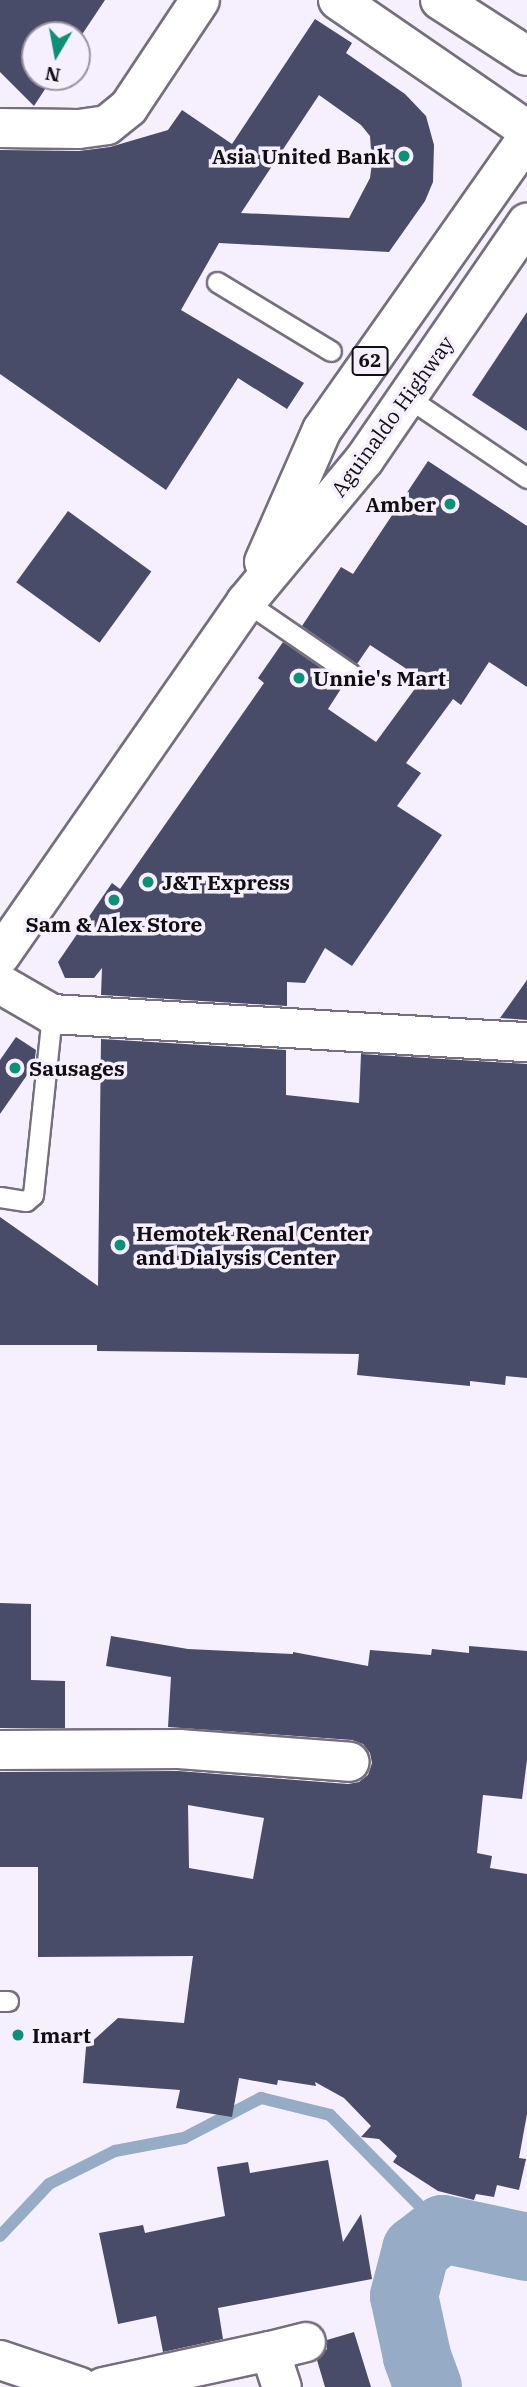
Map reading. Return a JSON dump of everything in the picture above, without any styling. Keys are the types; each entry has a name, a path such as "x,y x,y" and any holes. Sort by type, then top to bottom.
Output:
{"main road":[{"path":"0,128 79,130 107,125 129,107 200,0"},
{"path":"338,0 381,12 527,130"},
{"path":"440,0 527,56"},
{"name":"Aguinaldo Highway","path":"246,602 322,430 527,138"},
{"name":"Aguinaldo Highway","path":"0,956 246,602 364,460 527,223"},
{"path":"0,984 52,1014 527,1042"},
{"path":"0,1750 179,1749 349,1762"},
{"path":"103,2387 306,2342"},
{"path":"270,2351 282,2387"},
{"path":"0,2360 80,2387"}],"lane":[{"path":"218,282 331,351"},
{"path":"407,397 527,478"},
{"path":"246,602 351,674"},
{"path":"0,1196 26,1201 33,1195 52,1014"}],"building":[{"path":"0,0 105,0 91,21 21,21 21,91 44,91 34,106 0,72"},
{"path":"315,19 352,43 346,53 405,94 426,116 434,145 433,182 425,201 389,252 219,243 181,310 304,383 287,409 238,378 166,490 0,374 0,150 79,151 110,147 168,130 182,110 232,144","holes":["319,95 361,125 370,136 372,163 370,178 349,218 241,213"]},
{"path":"527,312 527,431 472,395"},
{"path":"428,461 527,526 527,687 489,662 461,705 453,699 406,763 421,773 397,806 442,835 352,966 325,948 305,983 287,982 287,1006 101,995 102,968 94,978 65,978 58,962 112,883 120,889 264,683 258,678 283,642 344,684 328,709 376,742 422,679 370,645 357,664 302,626 341,567 353,574"},
{"path":"68,511 151,572 100,643 16,582"},
{"path":"527,980 527,1020 500,1018"},
{"path":"16,1037 36,1050 34,1065 0,1114 0,1060"},
{"path":"101,1039 286,1050 286,1095 359,1103 361,1054 527,1064 527,1378 506,1376 505,1385 470,1381 470,1386 357,1375 359,1354 97,1351 97,1345 0,1345 0,1217 98,1286"},
{"path":"0,1603 31,1604 31,1680 65,1681 65,1728 0,1728"},
{"path":"111,1636 188,1649 293,1652 368,1666 370,1650 431,1655 432,1649 469,1653 469,1646 527,1651 527,1760 522,1799 483,1795 477,1853 492,1856 490,1868 527,1874 527,2114 519,2158 526,2159 519,2190 497,2185 494,2197 476,2194 474,2200 438,2191 393,2162 397,2156 379,2139 361,2137 371,2126 344,2098 315,2082 316,2086 278,2080 277,2085 239,2078 232,2117 176,2108 180,2090 83,2083 86,2047 118,2018 184,2023 193,1956 38,1957 38,1867 0,1867 0,1772 178,1771 348,1784 359,1782 368,1775 372,1763 370,1753 363,1744 352,1740 168,1727 171,1677 106,1666","holes":["188,1805 264,1818 253,1879 189,1868"]},
{"path":"328,2160 343,2242 361,2214 372,2279 218,2308 223,2339 163,2352 156,2316 118,2324 99,2233 143,2225 145,2233 225,2216 217,2167 248,2162 250,2173"},
{"path":"354,2332 371,2387 325,2387 317,2360 327,2349 327,2340"}],"waterway":[{"path":"0,2236 49,2184 115,2151 184,2138 261,2098 330,2115 443,2229"},
{"path":"428,2387 417,2356 404,2296 416,2250 443,2229 527,2247"}],"place":[{"name":"Asia United Bank","path":"404,156"},
{"name":"Amber","path":"450,504"},
{"name":"Unnie's Mart","path":"299,678"},
{"name":"J&T Express","path":"148,882"},
{"name":"Sam & Alex Store","path":"114,900"},
{"name":"Sausages","path":"15,1068"},
{"name":"Hemotek Renal Center and Dialysis Center","path":"120,1245"},
{"name":"Imart","path":"18,2035"}]}
